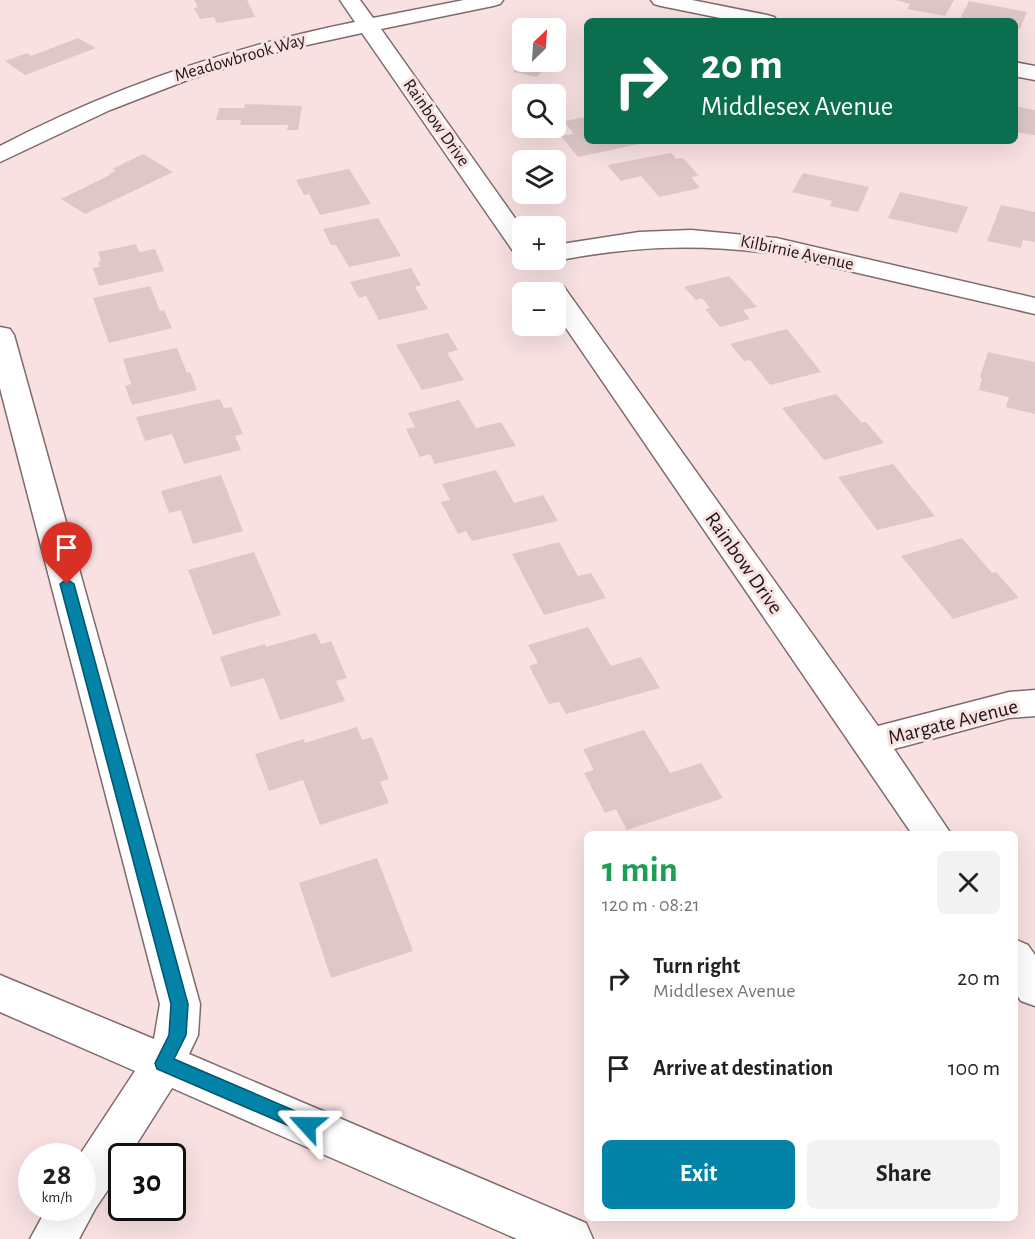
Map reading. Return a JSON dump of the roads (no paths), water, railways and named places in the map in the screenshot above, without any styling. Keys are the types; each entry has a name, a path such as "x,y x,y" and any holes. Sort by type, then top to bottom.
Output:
{"street":[{"name":"Rainbow Drive","path":"350,0 512,232"},
{"name":"Meadowbrook Way","path":"0,156 110,101 209,64 283,44 493,0"},
{"path":"661,0 752,18"},
{"path":"1018,70 1035,73"},
{"name":"Kilbirnie Avenue","path":"566,252 641,238 732,239 776,246 1035,306"},
{"name":"Rainbow Drive","path":"566,309 930,831"},
{"path":"0,335 180,1004 177,1035 164,1063 96,1170"},
{"name":"Margate Avenue","path":"870,742 1008,705 1035,703"},
{"path":"1018,963 1035,988"},
{"path":"0,993 570,1239"},
{"path":"53,1239 65,1221"}]}
